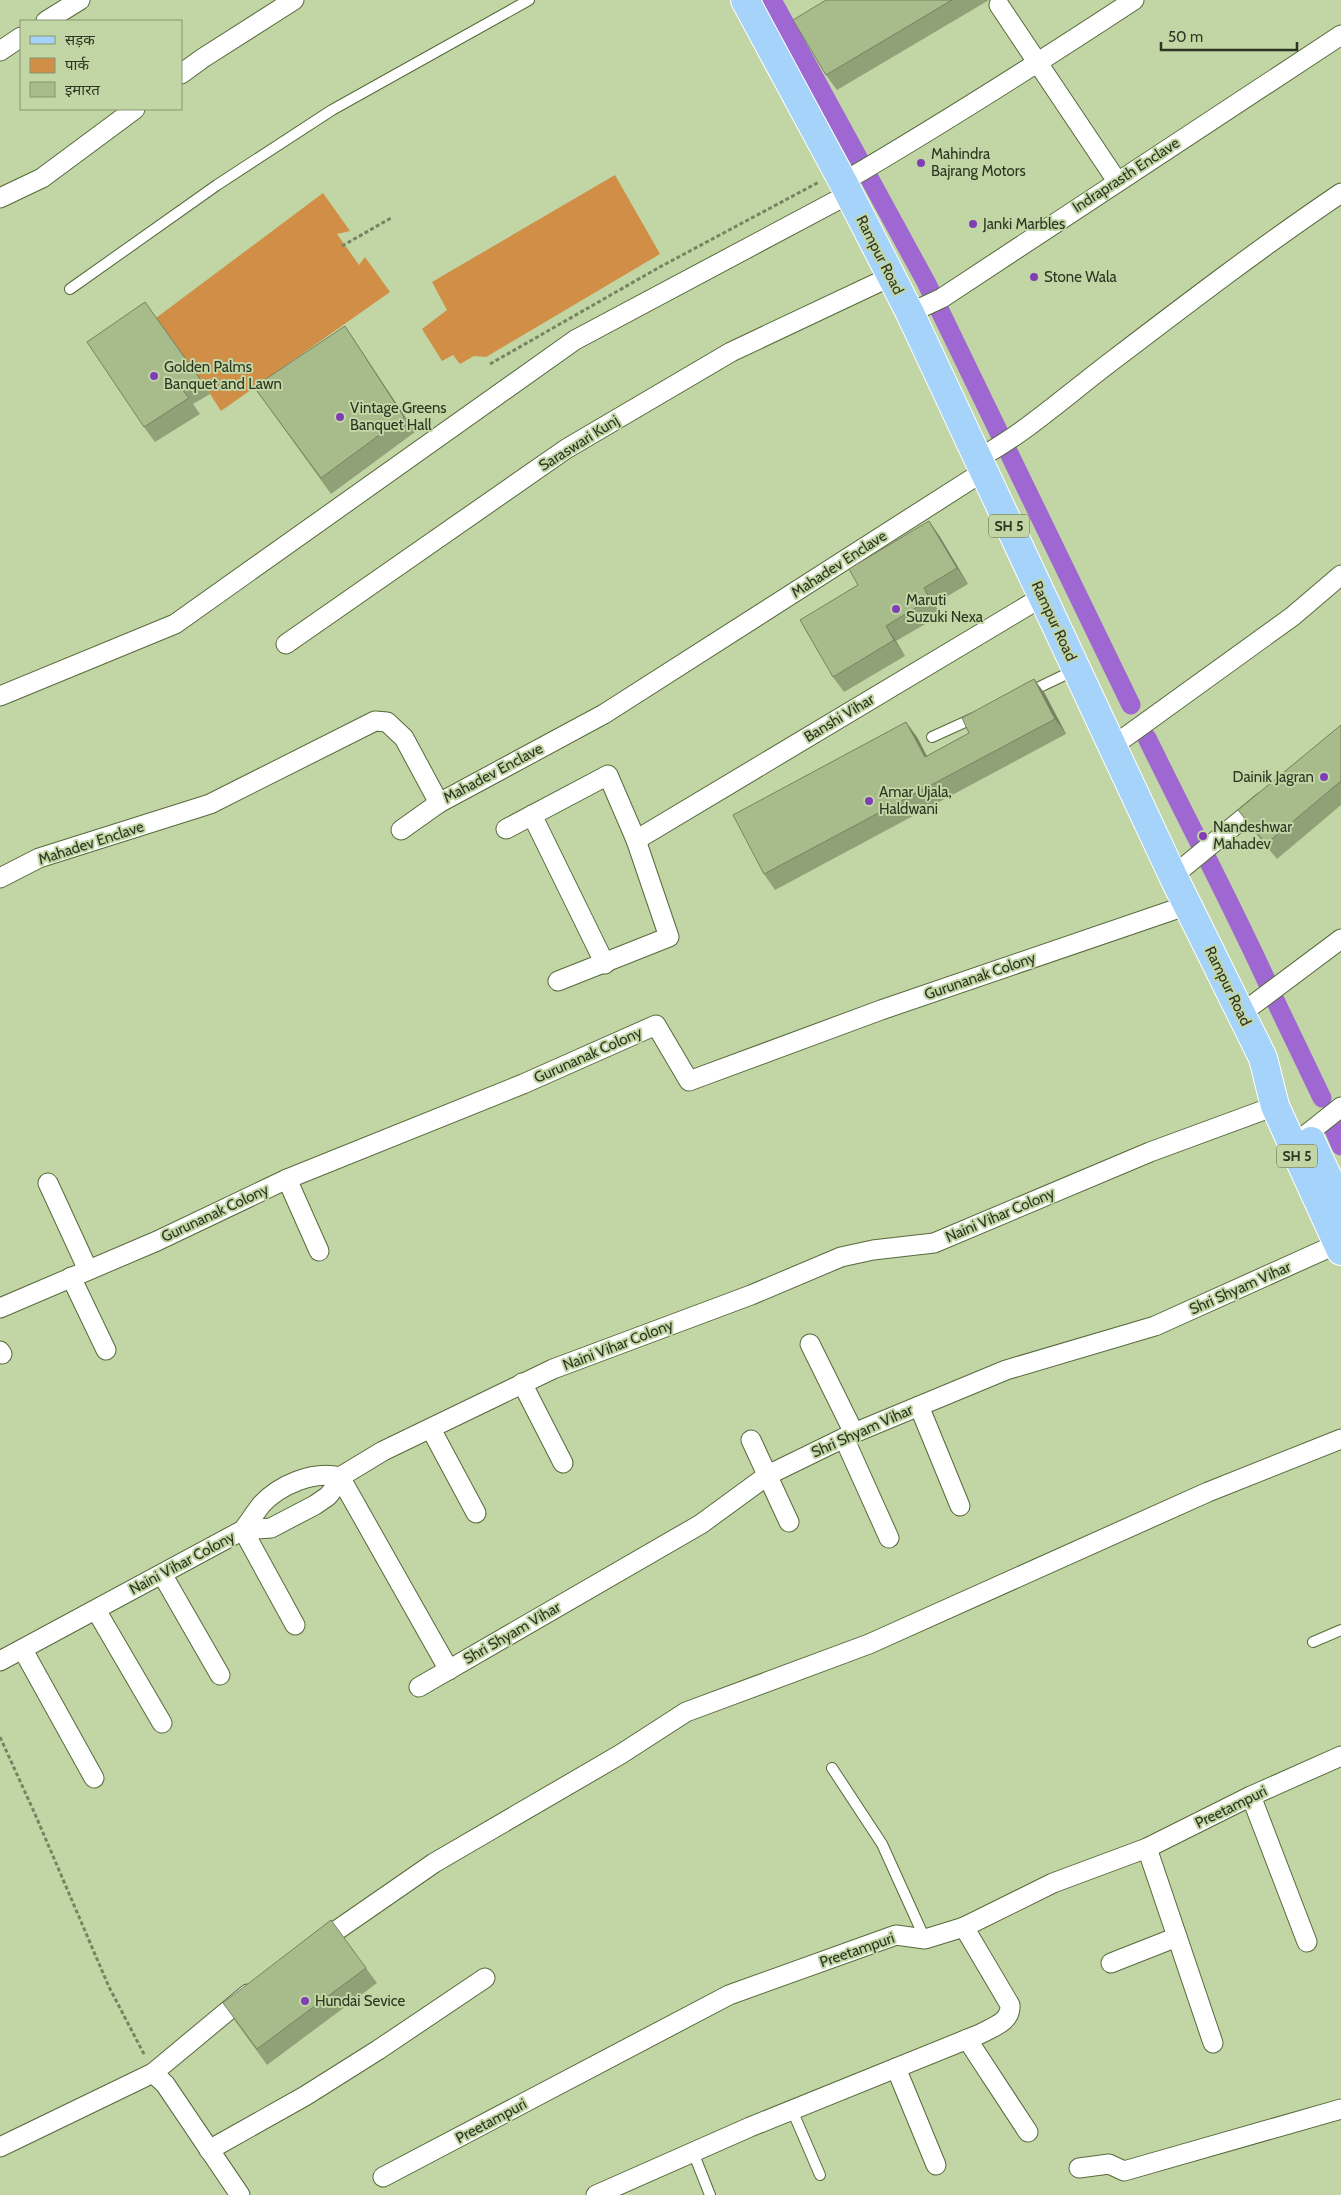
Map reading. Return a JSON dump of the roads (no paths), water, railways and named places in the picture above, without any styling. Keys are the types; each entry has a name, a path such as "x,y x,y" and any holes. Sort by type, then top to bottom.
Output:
{"main road":[{"name":"Rampur Road","path":"745,0 846,181 892,276 927,305 992,454 1042,597 1173,876 1263,1058 1275,1106 1339,1248"},
{"path":"1263,1058 1295,1107 1341,1206"}],"street":[{"path":"48,20 80,0"},
{"path":"182,73 294,0"},
{"path":"0,696 175,624 575,340 874,165 1038,63 1134,0"},
{"path":"999,5 1117,180"},
{"name":"Indraprasth Enclave","path":"927,305 1341,35"},
{"path":"0,51 20,38"},
{"path":"0,198 42,178 134,110"},
{"name":"Mahadev Enclave","path":"0,878 39,858 210,804 375,721 387,722 404,738 439,802 604,714 992,454 1168,318 1300,220 1341,193"},
{"name":"Saraswari Kunj","path":"286,644 566,450 731,352 892,276"},
{"path":"1113,746 1293,616 1341,575"},
{"name":"Banshi Vihar","path":"636,840 1042,597"},
{"path":"506,829 608,774 636,840 669,937 605,964 558,981"},
{"path":"1173,876 1274,793"},
{"path":"401,830 439,802"},
{"path":"532,815 605,964"},
{"name":"Gurunanak Colony","path":"0,1308 157,1241 287,1179 523,1084 656,1024 689,1081 882,1010 1188,905"},
{"path":"1242,1013 1341,939"},
{"name":"Naini Vihar Colony","path":"0,1661 243,1530 271,1528 316,1505 328,1496 339,1482 340,1477 383,1451 553,1369 751,1295 841,1257 873,1250 934,1242 1150,1152 1275,1106"},
{"path":"1307,1134 1341,1107"},
{"path":"287,1179 319,1252"},
{"path":"48,1183 88,1270"},
{"name":"Shri Shyam Vihar","path":"419,1687 701,1524 768,1475 849,1435 1006,1370 1155,1326 1339,1248"},
{"path":"71,1277 106,1350"},
{"path":"810,1344 849,1435 889,1538"},
{"path":"522,1383 563,1463"},
{"path":"919,1406 960,1506"},
{"path":"431,1429 476,1513"},
{"path":"303,1953 434,1864 621,1754 686,1712 869,1644 1208,1492 1341,1439"},
{"path":"751,1440 789,1522"},
{"path":"295,1625 243,1530 262,1505 285,1487 318,1475 330,1474 340,1477 449,1670"},
{"path":"162,1574 220,1675"},
{"path":"96,1610 162,1723"},
{"path":"23,1650 94,1778"},
{"name":"Preetampuri","path":"383,2177 729,1995 896,1935 925,1939 964,1927 1053,1883 1147,1848 1251,1796 1341,1756"},
{"path":"1251,1796 1307,1942"},
{"path":"1147,1848 1213,2043"},
{"path":"600,2194 792,2110 967,2039 1007,2018 1010,2012 1010,2005 964,1927"},
{"path":"1111,1963 1177,1937"},
{"path":"208,2150 313,2091 485,1978"},
{"path":"0,2147 155,2070 265,1981"},
{"path":"967,2039 1028,2132"},
{"path":"896,2068 936,2165"},
{"path":"155,2070 240,2195"},
{"path":"1079,2168 1109,2164 1124,2171 1341,2109"}],"lane":[{"path":"70,289 217,185 332,110 529,0"},
{"path":"1013,699 1076,670"},
{"path":"932,737 986,712"},
{"path":"1313,1642 1341,1630"},
{"path":"832,1768 882,1844 925,1939"},
{"path":"792,2110 820,2175"},
{"path":"693,2152 710,2195"}],"waterway":[{"path":"772,0 926,282 1131,705"},
{"path":"1147,738 1224,891 1268,984"},
{"path":"1275,1000 1322,1098"},
{"path":"1330,1120 1341,1146"}],"place":[{"name":"Mahindra Bajrang Motors","path":"921,163"},
{"name":"Janki Marbles","path":"973,224"},
{"name":"Stone Wala","path":"1034,277"},
{"name":"Golden Palms Banquet and Lawn","path":"154,376"},
{"name":"Vintage Greens Banquet Hall","path":"340,417"},
{"name":"Maruti Suzuki Nexa","path":"896,609"},
{"name":"Dainik Jagran","path":"1324,777"},
{"name":"Amar Ujala, Haldwani","path":"869,801"},
{"name":"Nandeshwar Mahadev","path":"1203,836"},
{"name":"Hundai Sevice","path":"305,2001"}]}
